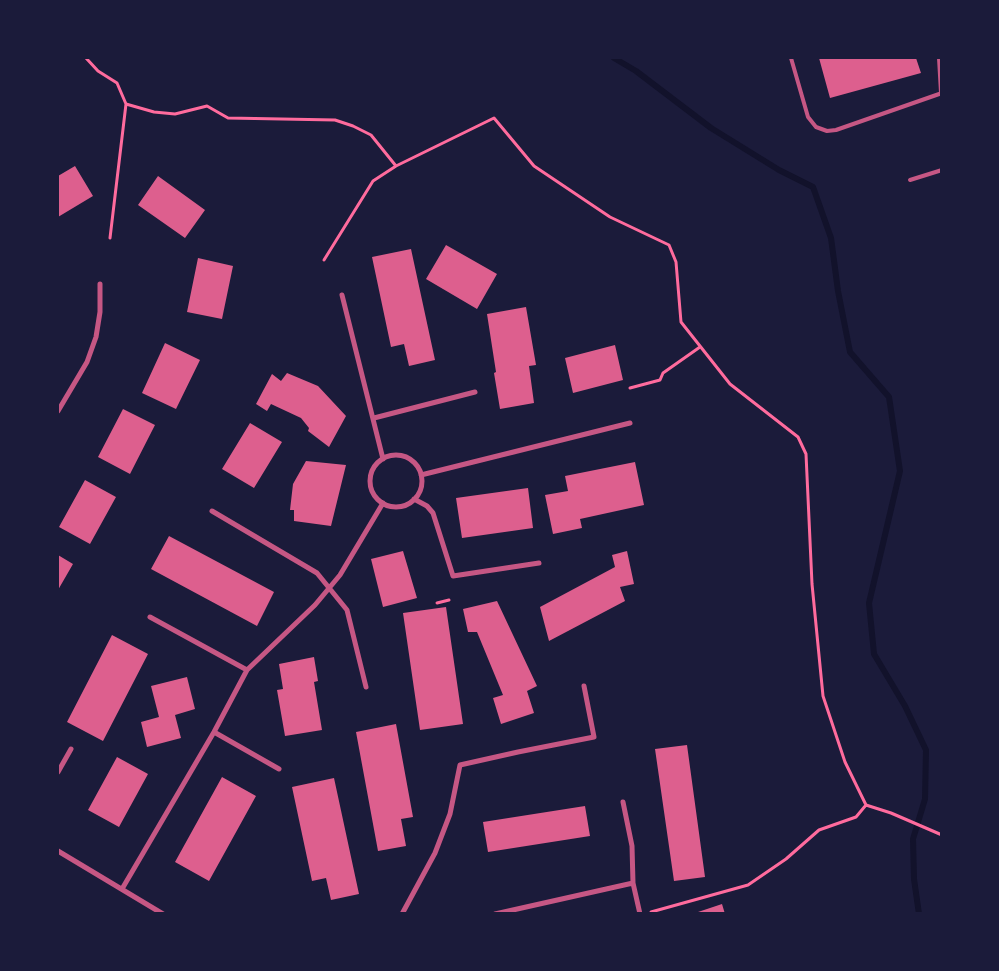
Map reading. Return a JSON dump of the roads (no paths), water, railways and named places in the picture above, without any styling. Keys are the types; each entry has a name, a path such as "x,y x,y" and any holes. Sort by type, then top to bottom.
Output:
{"street":[{"path":"58,411 87,362 96,337 100,312 100,284"},
{"path":"342,295 383,459"},
{"path":"374,418 475,392"},
{"path":"421,475 630,423"},
{"path":"398,455 414,462 421,475 419,494 406,505 399,507 390,506 376,498 370,482 375,466 383,459 398,455"},
{"path":"414,499 428,506 433,513 453,576 539,564"},
{"path":"122,889 214,732 247,670 315,605 340,575 383,503"},
{"path":"212,511 317,573 347,610 366,687"},
{"path":"150,617 247,670"},
{"path":"402,914 435,853 450,814 460,765 594,737 584,686"},
{"path":"214,732 279,769"},
{"path":"58,772 71,749"},
{"path":"623,802 632,846 633,883 640,914"},
{"path":"58,851 163,914"},
{"path":"495,914 633,883"}],"lane":[{"path":"791,58 808,117 816,127 827,131 836,130 941,93 939,58"},
{"path":"910,180 942,170"}],"waterway":[{"path":"614,58 636,71 711,128 779,170 813,187 831,238 838,291 850,352 889,397 900,471 869,603 874,654 905,706 926,750 925,799 913,839 914,879 919,914"}]}
